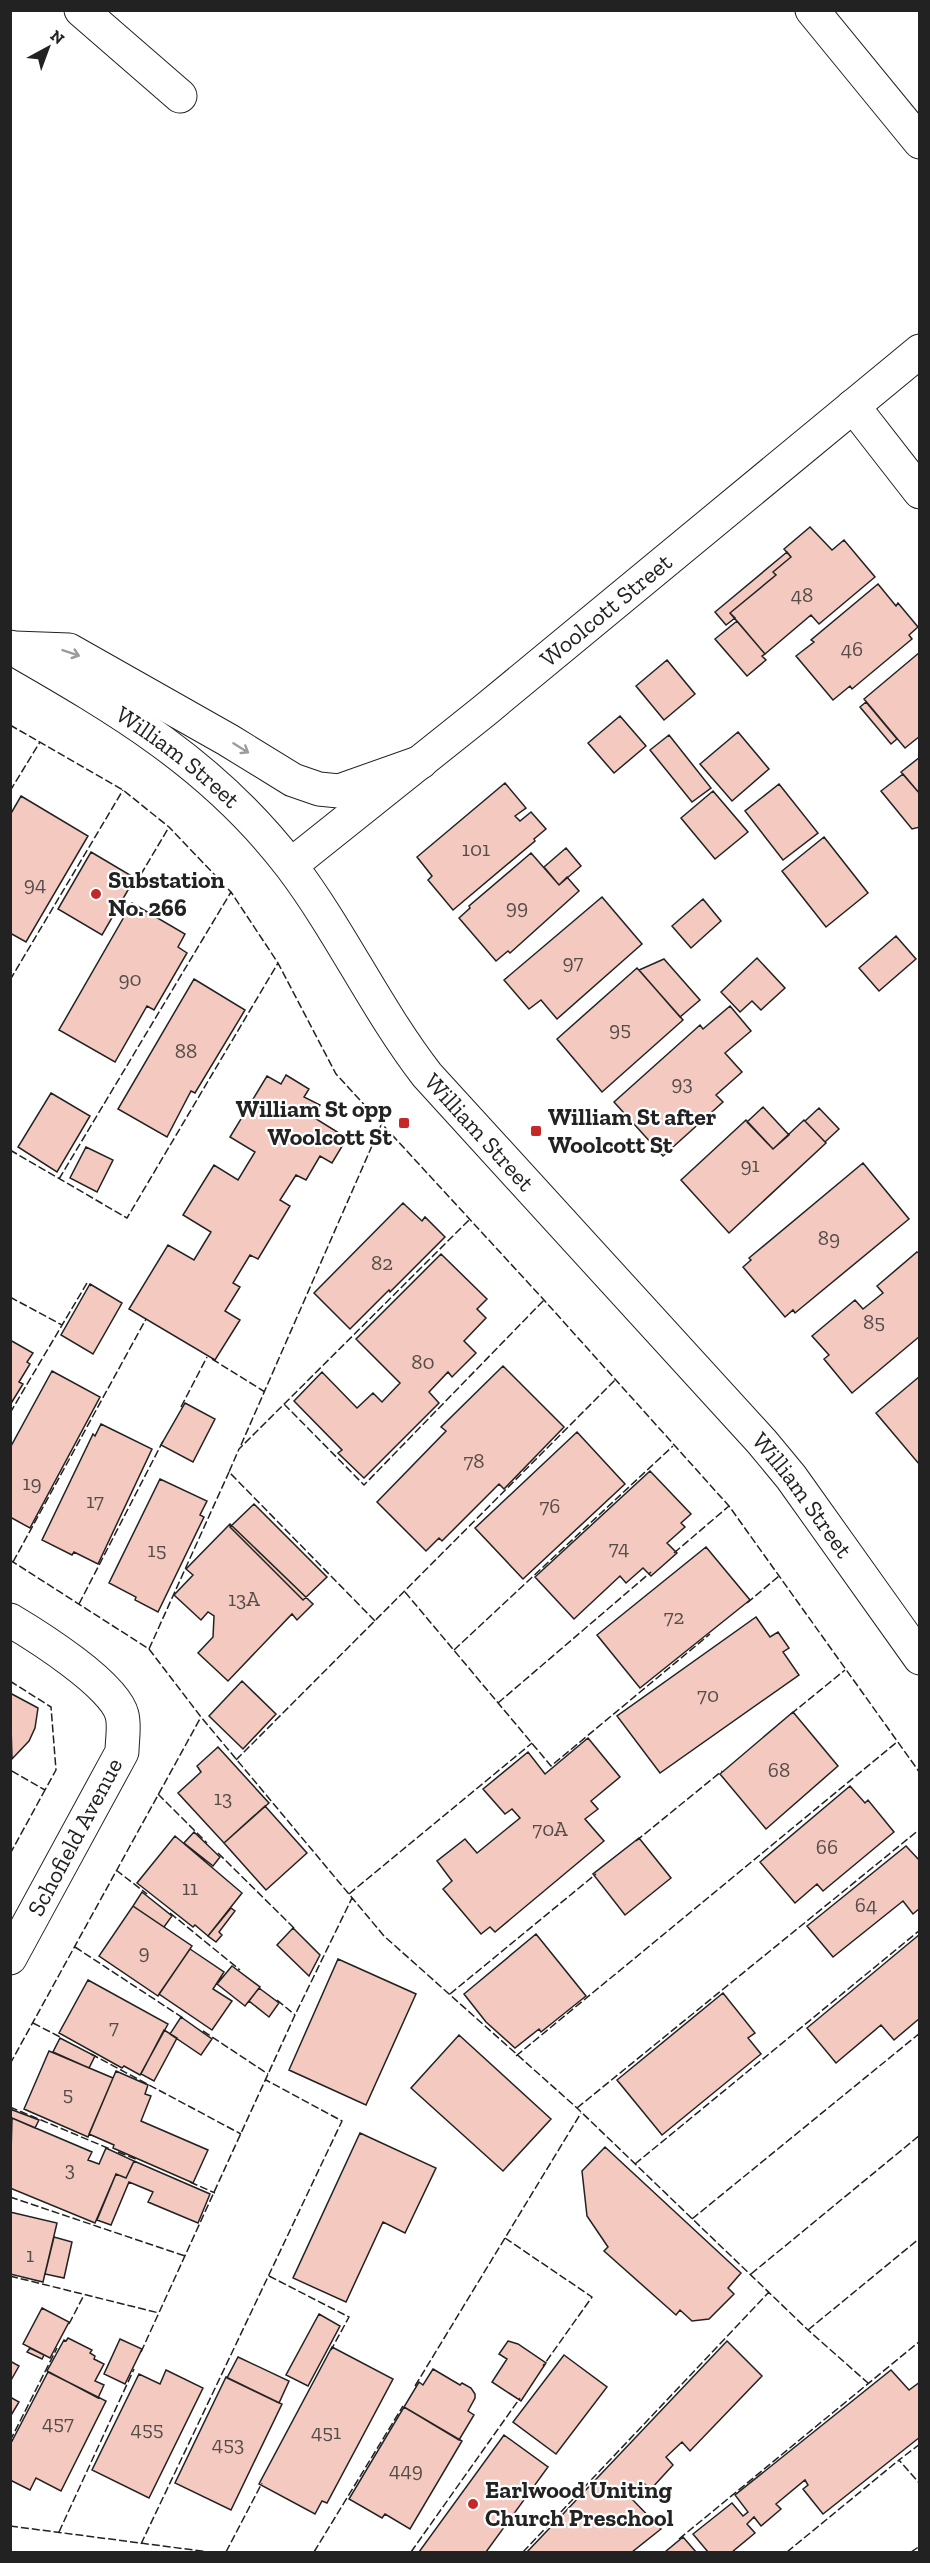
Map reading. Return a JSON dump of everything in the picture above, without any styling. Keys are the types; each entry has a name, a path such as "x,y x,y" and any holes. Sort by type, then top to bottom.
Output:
{"main road":[{"path":"81,10 180,96"},
{"path":"812,10 920,142"},
{"name":"Woolcott Street","path":"291,865 421,762 920,351"},
{"path":"853,406 920,492"},
{"path":"12,647 69,650 228,740 293,780 319,789 339,791 421,762"},
{"name":"William Street","path":"12,647 154,734 182,755 251,817 291,865 332,926 404,1046 427,1075 762,1442 791,1478 920,1658"},
{"name":"Schofield Avenue","path":"10,1620 38,1636 99,1682 122,1713 122,1752 10,1958"}],"building":[{"path":"810,527 832,550 844,540 875,577 819,624 811,615 765,654 730,613 776,575 773,572 791,557 784,549"},
{"path":"787,552 791,557 773,572 776,575 730,613 735,618 726,625 715,612"},
{"path":"878,584 896,606 898,603 918,627 909,635 912,639 852,689 850,686 833,700 796,656 814,642 811,640"},
{"path":"737,621 765,654 762,656 766,660 747,676 715,639"},
{"path":"920,652 920,736 905,748 864,699"},
{"path":"667,660 695,694 664,720 636,686"},
{"path":"866,702 897,739 891,744 860,707"},
{"path":"620,716 646,746 614,773 588,743"},
{"path":"738,732 769,769 732,801 700,764"},
{"path":"669,735 711,788 692,802 650,750"},
{"path":"920,757 920,794 901,772"},
{"path":"903,774 920,794 920,827 912,829 881,791"},
{"path":"505,783 526,808 515,816 520,821 531,812 546,829 534,839 535,841 453,910 428,880 432,876 417,857"},
{"path":"779,784 818,833 783,860 745,811"},
{"path":"713,791 748,832 715,859 681,818"},
{"path":"21,796 88,836 26,942 10,933 10,815"},
{"path":"824,837 868,893 826,927 782,871"},
{"path":"566,848 581,866 559,885 544,867"},
{"name":"Substation No. 266","path":"91,852 135,878 102,935 58,909"},
{"path":"531,853 559,885 567,877 579,891 510,953 508,951 496,961 459,918 470,908 469,906"},
{"path":"602,897 642,944 557,1019 541,1000 529,1009 504,980"},
{"path":"703,899 721,921 691,948 672,926"},
{"path":"132,903 185,934 178,947 187,953 154,1010 147,1006 115,1062 59,1030"},
{"path":"896,936 916,959 879,991 859,968"},
{"path":"757,958 785,988 761,1010 752,1001 740,1012 721,992"},
{"path":"664,959 700,1000 680,1017 639,970"},
{"path":"637,968 683,1020 602,1092 557,1039"},
{"path":"194,979 245,1010 195,1093 191,1091 167,1137 118,1109"},
{"path":"730,1006 751,1031 725,1053 742,1072 716,1095 723,1102 663,1156 614,1102 700,1025 703,1029"},
{"path":"286,1075 309,1089 304,1097 320,1105 313,1117 347,1138 332,1163 320,1156 306,1180 296,1175 280,1200 290,1206 258,1259 250,1255 233,1283 240,1287 225,1311 240,1320 215,1360 129,1309 168,1245 194,1260 211,1232 183,1215 214,1165 238,1180 255,1152 230,1137 267,1076 281,1084"},
{"path":"51,1093 90,1116 57,1172 18,1147"},
{"path":"763,1107 789,1135 773,1149 747,1122"},
{"path":"819,1108 839,1129 825,1142 805,1121"},
{"path":"746,1120 773,1149 804,1120 826,1143 729,1233 681,1180"},
{"path":"86,1147 113,1160 97,1192 70,1178"},
{"path":"863,1163 909,1219 795,1313 793,1310 785,1317 743,1267 751,1260 749,1258"},
{"path":"403,1203 422,1221 425,1217 445,1237 350,1329 314,1293"},
{"path":"917,1252 920,1254 920,1336 852,1393 824,1359 829,1355 812,1336 855,1300 863,1309 883,1293 877,1286"},
{"path":"441,1254 487,1299 477,1309 486,1318 464,1341 476,1353 452,1377 448,1372 429,1392 439,1403 364,1478 338,1453 342,1450 294,1401 322,1372 357,1408 373,1393 382,1402 400,1383 356,1339"},
{"path":"90,1284 122,1303 93,1354 61,1335"},
{"path":"10,1340 33,1353 27,1362 30,1364 19,1382 23,1384 10,1405"},
{"path":"503,1366 564,1427 504,1489 499,1484 442,1541 439,1538 426,1551 377,1502 446,1431 441,1427"},
{"path":"52,1371 100,1397 30,1528 10,1517 10,1448"},
{"path":"920,1376 920,1463 919,1464 876,1413"},
{"path":"185,1403 215,1419 193,1462 161,1445"},
{"path":"101,1424 152,1449 98,1564 74,1552 72,1555 42,1540 93,1434 95,1436"},
{"path":"577,1432 625,1484 523,1579 475,1528"},
{"path":"650,1471 691,1514 681,1523 685,1527 667,1543 677,1553 651,1576 643,1568 626,1583 620,1576 574,1619 535,1577"},
{"path":"160,1479 207,1501 200,1515 204,1517 158,1612 109,1583"},
{"path":"254,1504 327,1577 303,1600 230,1527"},
{"path":"230,1524 313,1604 297,1620 292,1614 228,1681 198,1653 213,1637 214,1616 208,1612 201,1620 174,1595 193,1575 186,1569"},
{"path":"706,1547 750,1600 640,1688 597,1635"},
{"path":"756,1617 770,1637 778,1632 789,1648 783,1652 799,1675 660,1773 617,1716"},
{"path":"242,1681 276,1714 243,1749 209,1716"},
{"path":"10,1693 38,1708 35,1728 29,1741 12,1759"},
{"path":"793,1712 838,1766 766,1829 720,1774"},
{"path":"588,1738 620,1777 591,1801 598,1809 585,1819 604,1841 495,1932 490,1927 481,1934 443,1889 452,1881 437,1861 465,1839 477,1853 520,1818 512,1809 505,1814 483,1789 528,1752 545,1774"},
{"path":"218,1747 269,1803 224,1843 178,1793 201,1772 197,1766"},
{"path":"850,1786 865,1803 868,1800 894,1832 823,1891 817,1884 795,1903 760,1862"},
{"path":"265,1806 307,1853 266,1890 224,1843"},
{"path":"194,1832 220,1857 213,1866 184,1843"},
{"path":"175,1836 242,1893 208,1936 137,1883"},
{"path":"639,1838 671,1878 625,1915 593,1874"},
{"path":"906,1846 920,1861 920,1908 913,1914 903,1901 833,1957 807,1926"},
{"path":"142,1892 172,1916 164,1927 133,1906"},
{"path":"133,1906 192,1946 158,1996 99,1956"},
{"path":"231,1908 235,1911 219,1932 222,1935 216,1942 208,1936"},
{"path":"293,1928 320,1955 309,1976 277,1945"},
{"path":"536,1934 586,1996 541,2032 539,2029 515,2048 486,2022 464,1994"},
{"path":"920,1934 920,2018 894,2040 881,2025 836,2063 807,2028"},
{"path":"190,1949 224,1972 213,1989 232,2001 212,2030 159,1994"},
{"path":"338,1959 416,1994 366,2105 289,2070"},
{"path":"232,1966 260,1987 245,2006 217,1984"},
{"path":"88,1980 168,2024 140,2075 124,2066 122,2068 59,2033"},
{"path":"259,1988 279,2003 269,2017 249,2001"},
{"path":"723,1993 755,2033 748,2038 761,2054 662,2135 617,2080"},
{"path":"181,2017 212,2039 201,2055 170,2034"},
{"path":"164,2030 177,2038 154,2081 141,2074"},
{"path":"459,2035 551,2119 503,2171 411,2088"},
{"path":"60,2038 95,2056 89,2068 53,2052"},
{"path":"49,2051 113,2078 88,2137 24,2109"},
{"path":"116,2071 148,2085 145,2094 151,2096 141,2121 208,2150 193,2183 113,2148 114,2145 89,2134"},
{"path":"10,2109 39,2120 35,2128 12,2118 10,2122"},
{"path":"12,2118 92,2152 88,2160 99,2164 106,2148 134,2161 126,2178 116,2174 95,2223 10,2188"},
{"path":"360,2133 436,2168 405,2233 383,2222 346,2302 293,2278"},
{"path":"605,2147 741,2273 728,2288 734,2294 709,2319 692,2321 680,2310 676,2315 604,2251 608,2247 587,2216 582,2171"},
{"path":"134,2161 210,2194 198,2223 148,2202 153,2192 129,2182 111,2225 97,2220 116,2174 126,2178"},
{"path":"10,2212 57,2223 43,2282 10,2274"},
{"path":"54,2237 72,2242 64,2278 45,2274"},
{"path":"42,2308 69,2322 50,2358 23,2344"},
{"path":"319,2314 340,2326 308,2386 286,2375"},
{"path":"68,2338 92,2350 90,2353 95,2356 94,2359 104,2364 95,2381 104,2385 98,2398 47,2371 64,2340"},
{"path":"120,2339 142,2349 125,2384 104,2374"},
{"path":"508,2341 518,2344 546,2363 521,2401 492,2382 507,2359 499,2354"},
{"path":"727,2341 762,2376 690,2451 682,2442 666,2457 673,2465 651,2489 642,2482 629,2496 661,2529 632,2552 527,2552"},
{"path":"332,2347 393,2379 327,2503 322,2501 315,2514 259,2484"},
{"path":"30,2348 44,2355 42,2359 27,2352"},
{"path":"564,2355 607,2387 556,2454 513,2422"},
{"path":"238,2357 289,2381 279,2403 227,2378"},
{"path":"10,2361 19,2366 10,2382"},
{"path":"433,2369 460,2385 462,2383 471,2388 475,2394 468,2411 474,2415 459,2440 404,2407 419,2382 423,2385"},
{"path":"166,2370 203,2388 149,2498 92,2470 139,2374 160,2384"},
{"path":"891,2370 909,2390 920,2382 920,2437 823,2514 803,2489 808,2485 805,2480 776,2504 781,2509 761,2526 754,2517 747,2524 755,2533 732,2552 708,2552 693,2534 732,2503 743,2516 748,2512 735,2495"},
{"path":"48,2372 106,2401 61,2491 36,2478 30,2490 10,2480 10,2445"},
{"path":"226,2377 282,2404 231,2510 175,2483"},
{"path":"10,2397 19,2402 10,2417"},
{"path":"404,2407 462,2441 410,2529 385,2514 382,2518 349,2499"},
{"path":"504,2435 548,2467 486,2552 419,2552"},
{"path":"683,2537 696,2552 665,2552"}],"fence":[{"path":"10,725 123,790 169,827 231,892 278,963 336,1074 729,1506 920,1773"},
{"path":"10,791 40,742"},
{"path":"10,980 123,790"},
{"path":"134,879 137,881 169,827"},
{"path":"59,1179 231,892"},
{"path":"10,1150 127,1218 278,963"},
{"path":"241,1445 382,1123"},
{"path":"375,1621 229,1472 239,1449 469,1220"},
{"path":"10,1413 87,1283 91,1286"},
{"path":"10,1297 62,1325"},
{"path":"284,1404 364,1485 544,1300"},
{"path":"13,1562 146,1319"},
{"path":"181,1407 207,1357"},
{"path":"212,1359 265,1392"},
{"path":"236,1760 615,1380"},
{"path":"79,1604 163,1441"},
{"path":"454,1650 673,1446"},
{"path":"149,1649 229,1472"},
{"path":"674,1553 729,1506"},
{"path":"10,1560 149,1649 201,1717 384,1936 577,2108 808,2330 868,2383"},
{"path":"498,1703 651,1572"},
{"path":"747,1603 779,1576"},
{"path":"405,1592 551,1766 710,1634"},
{"path":"791,1714 845,1670"},
{"path":"10,1681 51,1707 56,1770 45,1790 10,1770"},
{"path":"10,2064 201,1717"},
{"path":"516,2056 897,1742"},
{"path":"349,1894 532,1743"},
{"path":"636,1841 722,1771"},
{"path":"10,1854 45,1790"},
{"path":"158,1794 207,1843"},
{"path":"577,2108 920,1829"},
{"path":"218,1853 295,1929"},
{"path":"116,1870 147,1894"},
{"path":"450,1994 596,1874"},
{"path":"141,2352 295,2015 352,1898"},
{"path":"170,1913 240,1970"},
{"path":"635,2164 920,1930"},
{"path":"75,1947 183,2018"},
{"path":"277,2000 295,2015"},
{"path":"33,2023 62,2038"},
{"path":"203,2031 268,2074"},
{"path":"692,2219 920,2033"},
{"path":"91,2054 241,2134"},
{"path":"141,2544 342,2121 266,2080"},
{"path":"10,2107 110,2149"},
{"path":"415,2386 581,2113"},
{"path":"751,2274 920,2135"},
{"path":"118,2152 138,2160"},
{"path":"190,2182 215,2193"},
{"path":"10,2197 185,2256"},
{"path":"505,2238 592,2297 543,2366"},
{"path":"808,2330 920,2238"},
{"path":"10,2276 159,2313"},
{"path":"269,2276 349,2317 331,2350"},
{"path":"523,2552 769,2292"},
{"path":"69,2324 84,2295"},
{"path":"679,2539 920,2341"},
{"path":"10,2441 57,2348"},
{"path":"59,2532 134,2369"},
{"path":"411,2552 520,2398"},
{"path":"314,2552 403,2406"},
{"path":"920,2444 899,2460 920,2484"},
{"path":"787,2552 899,2460"},
{"path":"226,2552 262,2483"},
{"path":"10,2526 209,2552"},
{"path":"911,2552 920,2546"}],"place":[{"name":"Substation No. 266","path":"96,894"},
{"name":"William St opp Woolcott St","path":"404,1123"},
{"name":"William St after Woolcott St","path":"536,1131"},
{"name":"Earlwood Uniting Church Preschool","path":"473,2504"}]}
